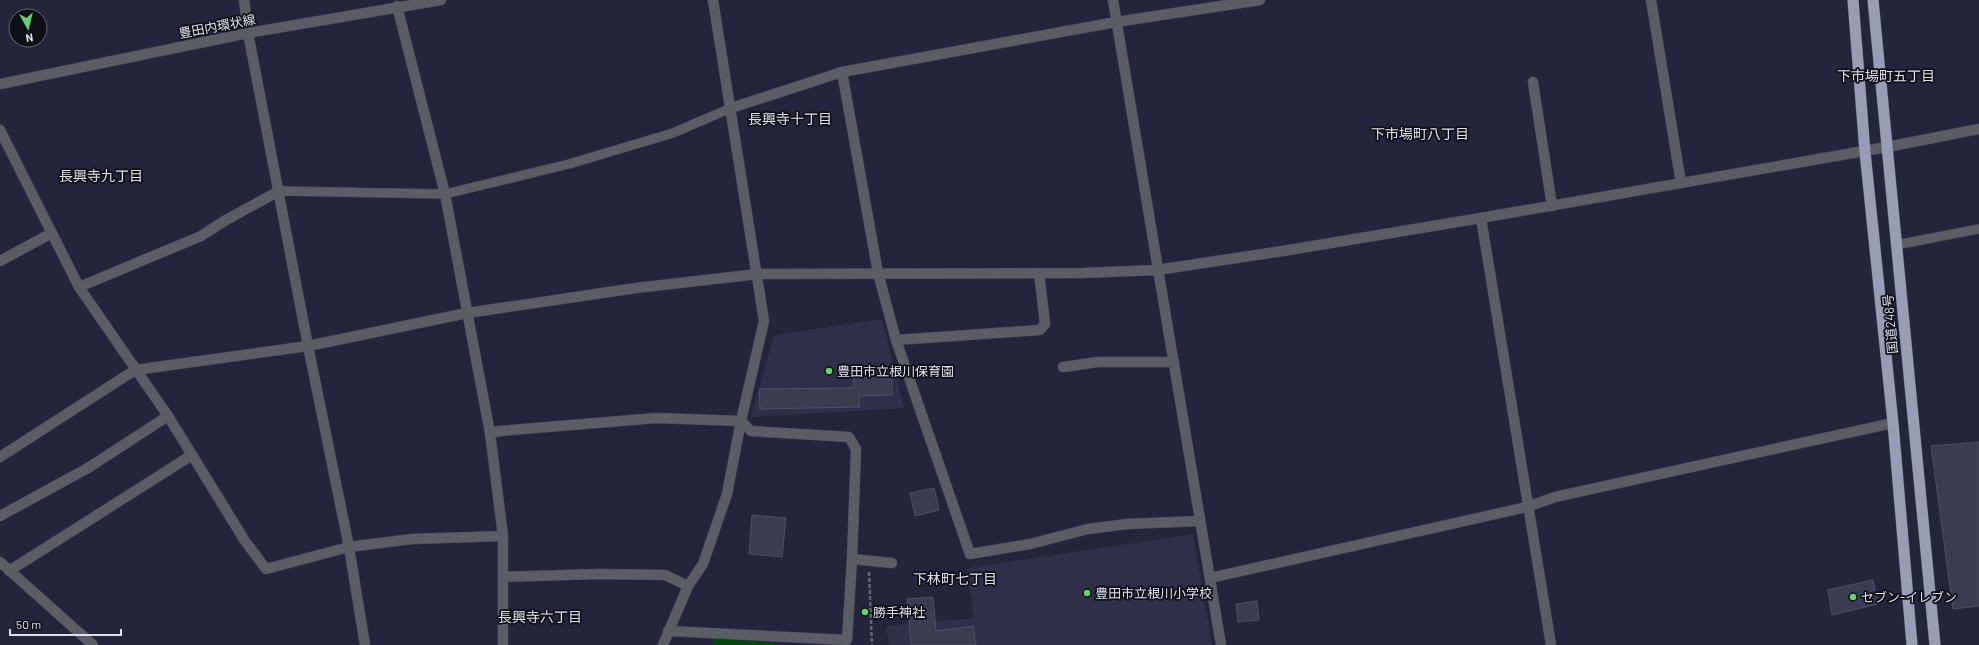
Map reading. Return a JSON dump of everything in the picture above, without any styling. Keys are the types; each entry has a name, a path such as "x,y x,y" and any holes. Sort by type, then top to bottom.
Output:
{"highway":[{"name":"国道248号","path":"1853,0 1865,152 1893,423 1912,645"},
{"name":"国道248号","path":"1873,0 1935,645"}],"street":[{"path":"244,0 248,33 308,346 349,547 364,644"},
{"name":"豊田内環状線","path":"0,84 248,33 398,6 441,0"},
{"path":"663,645 688,586 702,564 727,494 741,420 764,321 758,274 713,0"},
{"path":"1113,0 1221,645"},
{"path":"731,108 842,72 1116,22 1260,0"},
{"path":"1652,0 1681,182"},
{"path":"398,6 445,194 490,433 503,536 503,645"},
{"path":"842,72 878,273 896,340 970,554 1030,544 1088,529 1127,524 1200,521"},
{"path":"1533,82 1552,206"},
{"path":"0,457 134,370 308,346 467,313 636,288 758,274 1039,273 1157,270 1289,250 1552,206 1681,182 1865,152 1979,129"},
{"path":"0,130 79,287 134,370 168,416 244,541 266,569 349,547 412,539 503,536"},
{"path":"79,287 202,236 226,220 279,191"},
{"path":"1481,218 1527,507 1551,645"},
{"path":"0,262 52,233"},
{"path":"896,340 1040,330 1045,324 1039,273"},
{"path":"1063,367 1098,362 1174,362"},
{"path":"0,516 88,468 168,416"},
{"path":"490,433 657,418 741,420 750,431 849,437 856,449 847,640 782,641 668,631"},
{"path":"1210,578 1527,507 1555,497 1893,423"},
{"path":"9,571 192,455"},
{"path":"852,559 869,562 892,563"},
{"path":"0,562 93,645"},
{"path":"503,577 598,574 665,575 688,586"}],"lane":[{"path":"279,191 445,194 569,164 673,133 731,108"},
{"path":"1896,245 1979,229"}],"path":[{"path":"869,562 872,645"}],"shaded area":[{"name":"豊田市立根川保育園","path":"882,319 904,408 751,417 774,335"},
{"name":"豊田市立根川小学校","path":"1193,534 1212,645 889,645 886,626 974,618 967,568"}],"green space":[{"path":"713,639 773,642 776,645 713,645"}],"building":[{"path":"892,375 892,395 859,396 860,407 760,409 759,389 854,388 853,376"},
{"path":"1979,442 1979,606 1953,609 1931,446"},
{"path":"934,488 939,510 915,516 910,493"},
{"path":"752,515 786,518 782,557 749,554"},
{"name":"セブン-イレブン","path":"1873,580 1878,604 1832,615 1828,590"},
{"path":"933,597 936,631 973,626 976,645 911,645 907,599"},
{"path":"1257,601 1259,620 1238,622 1236,604"}],"place":[{"name":"豊田市立根川保育園","path":"829,371"},
{"name":"豊田市立根川小学校","path":"1087,593"},
{"name":"セブン-イレブン","path":"1853,597"},
{"name":"勝手神社","path":"865,612"}],"district":[{"name":"下市場町五丁目","path":"1886,75"},
{"name":"長興寺十丁目","path":"790,118"},
{"name":"下市場町八丁目","path":"1420,133"},
{"name":"長興寺九丁目","path":"101,175"},
{"name":"下林町七丁目","path":"955,578"},
{"name":"長興寺六丁目","path":"540,616"}]}
